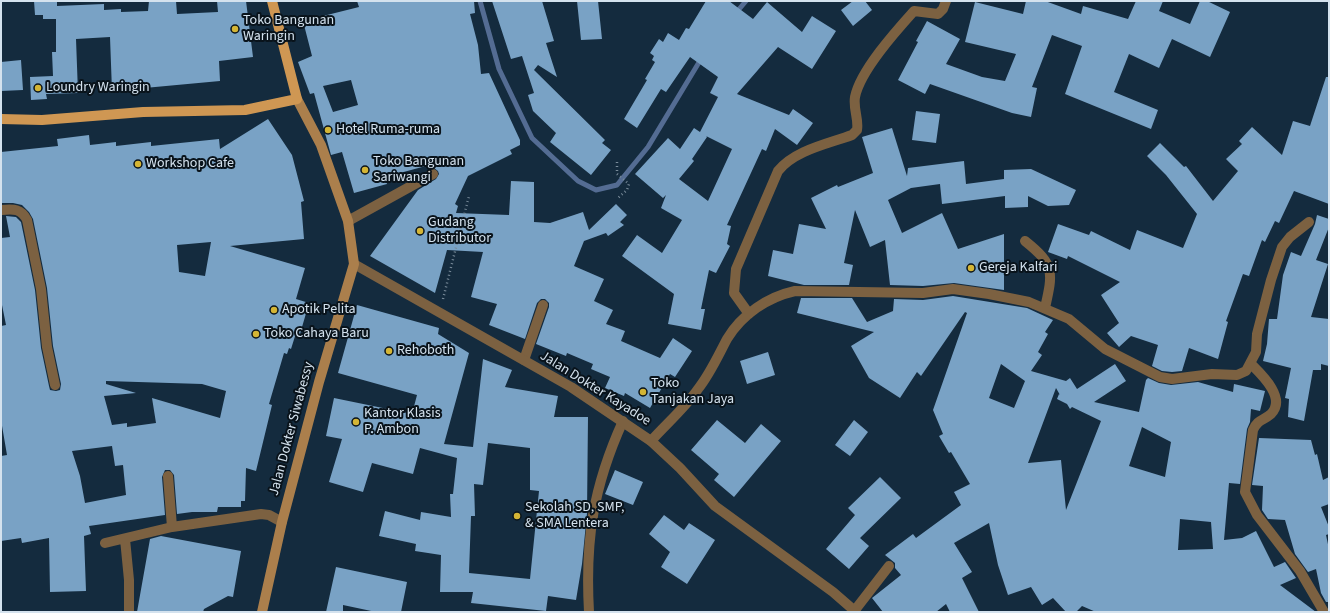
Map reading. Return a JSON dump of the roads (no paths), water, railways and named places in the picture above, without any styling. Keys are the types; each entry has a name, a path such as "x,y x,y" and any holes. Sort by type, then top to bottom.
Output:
{"main road":[{"path":"1,119 42,120 143,112 245,110 297,98 272,1"},
{"name":"Jalan Dokter Siwabessy","path":"262,612 282,522 319,382 354,264 348,221 322,145 297,98"}],"street":[{"path":"749,314 734,293 736,269 778,171 785,163 795,157 852,135 857,130 858,126 854,107 857,89 877,57 914,11 938,14 943,9 946,1"},
{"path":"348,221 433,174"},
{"path":"1,210 18,210 24,214 27,220 41,289 47,347 55,386"},
{"path":"651,441 698,390 712,370 728,337 749,314 764,302 779,294 795,291 923,293 953,289 989,294 1029,302 1069,319 1105,349 1160,376 1172,379 1212,374 1237,375 1246,371 1256,352 1257,334 1270,280 1282,247 1290,237 1310,222"},
{"path":"1025,241 1048,262 1051,272 1045,308"},
{"name":"Jalan Dokter Kayadoe","path":"354,264 571,387 623,421 651,441 680,468 715,506 833,592 855,611"},
{"path":"524,360 543,305"},
{"path":"1251,364 1272,389 1275,406 1271,413 1257,422 1253,430 1245,492 1257,515 1300,571 1324,612"},
{"path":"589,612 587,554 592,514 603,468 623,421"},
{"path":"168,476 172,527"},
{"path":"105,543 172,527 261,514 270,515 282,522"},
{"path":"125,539 129,580 129,612"},
{"path":"855,611 889,566"}],"waterway":[{"path":"480,1 499,69 532,138 578,181 596,190 617,185 648,147 701,59"},
{"path":"735,14 746,1"}],"place":[{"name":"Toko Bangunan Waringin","path":"235,29"},
{"name":"Loundry Waringin","path":"38,88"},
{"name":"Hotel Ruma-ruma","path":"328,130"},
{"name":"Workshop Cafe","path":"138,164"},
{"name":"Toko Bangunan Sariwangi","path":"365,170"},
{"name":"Gudang Distributor","path":"420,231"},
{"name":"Gereja Kalfari","path":"971,268"},
{"name":"Apotik Pelita","path":"274,310"},
{"name":"Toko Cahaya Baru","path":"256,334"},
{"name":"Rehoboth","path":"389,351"},
{"name":"Toko Tanjakan Jaya","path":"643,392"},
{"name":"Kantor Klasis P. Ambon","path":"356,422"},
{"name":"Sekolah SD, SMP, & SMA Lentera","path":"517,516"}]}
